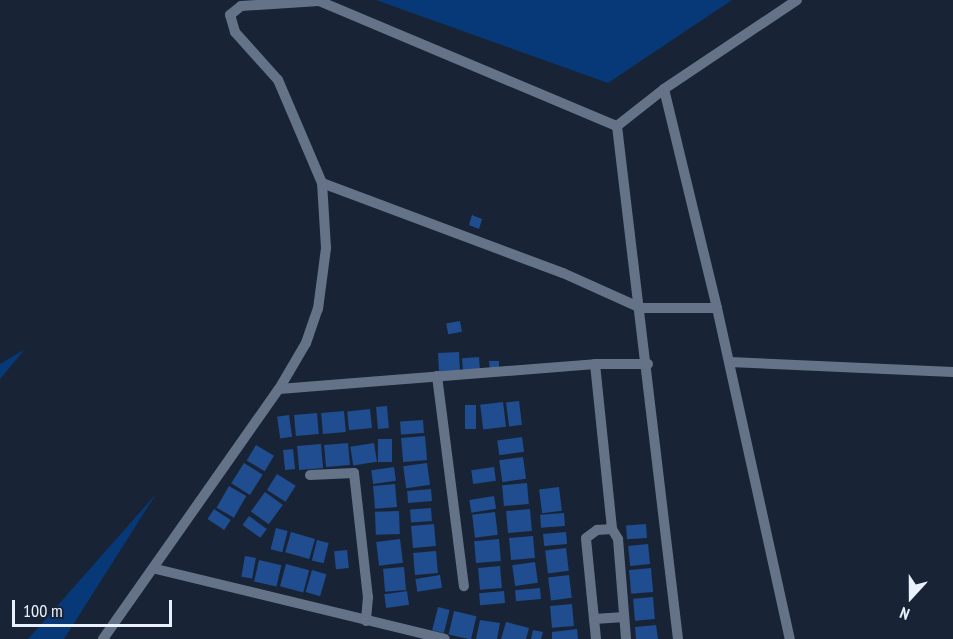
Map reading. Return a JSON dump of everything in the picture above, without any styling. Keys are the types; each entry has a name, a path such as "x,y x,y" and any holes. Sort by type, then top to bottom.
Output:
{"street":[{"path":"617,126 663,89 796,0"},
{"path":"103,639 156,569 176,534 279,389 306,343 318,309 326,248 322,183 278,80 236,32 230,15 241,6 319,2 617,126"},
{"path":"663,89 730,362 790,639"},
{"path":"617,126 642,308 678,639"},
{"path":"322,183 562,273 642,308 717,308"},
{"path":"730,362 953,372"},
{"path":"279,389 596,364 648,364"},
{"path":"596,364 612,529 618,539 626,639"},
{"path":"437,376 464,586"},
{"path":"310,475 354,473 368,597 366,621"},
{"path":"596,639 586,538 597,530 612,529"},
{"path":"156,569 445,639"},
{"path":"594,619 624,617"}],"water":[{"path":"376,0 732,0 608,83"},
{"path":"25,349 0,379 0,364"},
{"path":"156,494 64,639 28,639"}],"building":[{"path":"472,215 482,219 479,229 469,225"},
{"path":"460,321 462,332 448,334 446,323"},
{"path":"459,352 460,373 439,374 438,353"},
{"path":"479,357 480,371 463,372 462,358"},
{"path":"489,361 499,361 499,369 490,370"},
{"path":"519,401 522,425 509,426 506,403"},
{"path":"503,402 506,427 483,430 480,405"},
{"path":"465,405 476,405 476,429 465,429"},
{"path":"387,406 389,428 378,429 376,407"},
{"path":"370,409 372,428 349,430 347,411"},
{"path":"344,411 346,432 323,434 321,413"},
{"path":"317,413 319,434 296,436 294,415"},
{"path":"289,415 292,437 280,438 277,417"},
{"path":"423,420 424,433 401,435 400,422"},
{"path":"425,436 427,460 403,462 401,438"},
{"path":"522,437 524,452 499,455 497,440"},
{"path":"378,439 392,439 392,462 378,462"},
{"path":"348,443 350,465 326,467 324,445"},
{"path":"374,443 377,462 353,466 350,447"},
{"path":"321,444 323,468 299,470 297,446"},
{"path":"256,445 274,456 265,471 247,460"},
{"path":"293,449 295,469 285,470 283,450"},
{"path":"523,457 526,479 502,482 499,460"},
{"path":"244,463 263,475 250,495 231,483"},
{"path":"427,463 430,485 406,488 403,466"},
{"path":"394,467 396,481 373,484 371,470"},
{"path":"494,467 496,481 473,484 471,470"},
{"path":"277,474 296,486 286,502 267,490"},
{"path":"527,483 529,504 504,506 502,485"},
{"path":"395,484 397,507 375,509 373,486"},
{"path":"229,486 246,496 234,518 216,508"},
{"path":"559,487 562,511 542,513 539,489"},
{"path":"431,489 432,501 408,503 407,491"},
{"path":"265,492 283,505 269,524 251,511"},
{"path":"494,496 496,509 471,513 469,500"},
{"path":"431,508 432,521 411,522 410,509"},
{"path":"214,509 231,520 224,530 207,519"},
{"path":"530,509 532,531 508,533 506,511"},
{"path":"399,511 400,534 376,535 375,512"},
{"path":"495,512 498,535 475,538 472,515"},
{"path":"564,513 565,526 541,528 540,515"},
{"path":"249,516 267,529 260,538 243,525"},
{"path":"434,524 436,546 413,548 411,526"},
{"path":"646,524 647,538 627,539 626,525"},
{"path":"276,528 288,531 282,552 271,549"},
{"path":"291,532 315,539 309,559 285,552"},
{"path":"566,532 567,544 544,546 543,534"},
{"path":"533,536 535,558 511,560 509,538"},
{"path":"400,539 403,563 379,566 376,542"},
{"path":"499,539 501,561 476,563 474,541"},
{"path":"317,540 329,543 324,563 312,560"},
{"path":"648,544 650,564 630,566 628,546"},
{"path":"566,548 569,571 548,573 545,551"},
{"path":"347,550 349,568 336,569 334,551"},
{"path":"436,551 438,573 415,575 413,553"},
{"path":"245,556 256,558 252,579 241,577"},
{"path":"259,560 281,565 276,587 254,581"},
{"path":"535,562 538,583 515,586 512,565"},
{"path":"286,564 309,570 303,592 280,586"},
{"path":"500,566 502,588 480,590 478,568"},
{"path":"404,567 406,590 385,592 383,569"},
{"path":"651,568 653,592 631,594 629,570"},
{"path":"312,570 326,574 320,596 306,592"},
{"path":"440,575 442,588 417,592 415,579"},
{"path":"569,575 572,598 551,600 548,578"},
{"path":"540,588 541,599 516,601 515,590"},
{"path":"407,591 409,605 386,608 384,594"},
{"path":"504,591 505,603 480,605 479,593"},
{"path":"653,597 655,619 635,621 633,599"},
{"path":"572,604 574,626 552,628 550,606"},
{"path":"438,607 450,610 444,633 432,630"},
{"path":"454,611 476,616 471,639 449,634"},
{"path":"480,620 500,623 497,639 476,639"},
{"path":"506,622 529,628 526,639 501,639"},
{"path":"656,625 658,639 636,639 635,627"},
{"path":"577,629 578,639 552,639 552,632"},
{"path":"533,630 543,632 541,639 531,639"}]}
